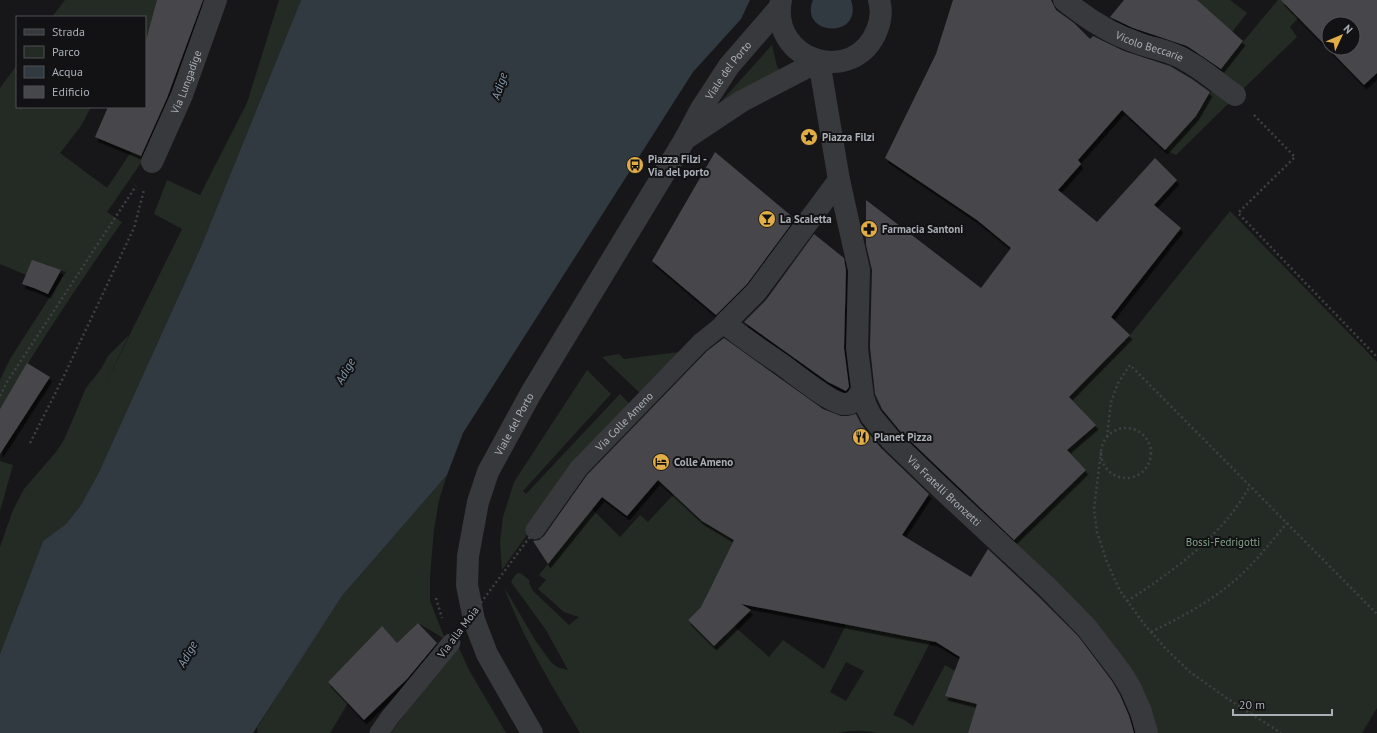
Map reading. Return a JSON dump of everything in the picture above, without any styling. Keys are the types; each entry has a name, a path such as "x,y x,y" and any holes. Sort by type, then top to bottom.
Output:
{"street":[{"name":"Via Lungadige","path":"152,162 182,95 216,0"},
{"path":"781,3 780,21 785,35 794,47 805,56 819,61 835,62 850,58 864,50 874,37 880,23 881,6 879,0"},
{"name":"Vicolo Beccarie","path":"1064,0 1072,7 1116,35 1139,44 1168,52 1187,60 1235,95"},
{"name":"Viale del Porto","path":"532,733 487,654 474,620 467,585 468,556 478,502 488,472 531,393 685,139 701,109 730,66 781,3"},
{"path":"819,61 839,180"},
{"name":"Viale del Porto","path":"685,139 742,101 819,61"},
{"name":"Via Colle Ameno","path":"725,324 756,292 839,180"},
{"name":"Via Fratelli Bronzetti","path":"839,180 859,270 857,348 862,390 866,406 871,416 891,440 1047,587 1087,628 1122,674 1133,695 1147,733"},
{"path":"725,324 810,385 836,401 845,404 853,403 862,390"}],"lane":[{"name":"Via Colle Ameno","path":"535,530 579,468 700,343 725,324"},
{"name":"Via alla Moia","path":"379,733 390,717 451,643"}],"path":[{"path":"1235,95 1295,157 1238,213 1377,357"},
{"path":"0,396 7,382 110,223 152,162"},
{"path":"30,443 63,378 134,228 152,162"},
{"path":"1107,437 1111,402 1118,383 1130,365 1377,614"},
{"path":"1102,452 1102,461 1112,474 1119,477 1136,477 1148,466 1151,458 1151,450 1149,442 1144,435 1137,430 1129,428 1120,429 1113,432 1107,437 1103,444 1094,509 1097,532 1107,562 1120,591 1151,632 1190,672 1228,699 1281,733"},
{"path":"1127,601 1170,573 1205,542 1224,523 1250,486"},
{"path":"1151,632 1196,609 1234,581 1265,549 1287,523"},
{"name":"Via alla Moia","path":"451,643 535,530"}],"green space":[{"path":"65,0 157,0 194,13 182,57 146,41 146,16 53,16"},
{"path":"279,0 301,0 200,249 99,472 81,505 66,524 43,541 0,654 0,547 13,510 24,489 56,452 64,440 86,388 101,369 108,356 129,335 101,393 182,229 154,214 167,180 200,195 247,103"},
{"path":"1193,0 1230,0 1247,13 1232,32 1216,18 1188,50 1160,40"},
{"path":"1278,0 1289,0 1286,4 1298,18 1290,27 1297,37 1240,92 1216,74"},
{"path":"772,45 777,66 781,73 708,116"},
{"path":"16,66 16,108 90,108 81,126 60,153 107,188 131,152 145,157 107,212 122,222 59,314 0,409 0,380 10,359 66,272 32,261 26,275 0,264 0,88"},
{"path":"1213,89 1230,102 1176,155 1165,150 1196,116"},
{"name":"Bossi-Fedrigotti","path":"1230,211 1377,362 1377,708 1362,733 1156,733 1013,541 1086,470 1067,450 1095,425 1069,397 1130,335"},
{"path":"679,352 641,394 602,357 619,354 624,359"},
{"path":"587,370 611,394 523,491 526,494 620,394 631,405 532,527 502,570 500,542 503,517 514,482"},
{"path":"0,461 13,465 0,511"},
{"path":"447,475 439,500 434,530 430,576 430,601 445,639 418,623 397,643 381,627 328,682 348,703 330,733 258,733 257,728 342,596"},
{"path":"674,494 734,540 705,599 707,601 688,620 714,646 734,626 769,657 783,640 824,669 846,625 921,639 932,639 893,715 903,719 913,726 945,665 955,671 945,696 977,704 968,733 877,733 867,731 848,731 838,733 580,733 529,644 504,587 535,640 551,662 557,667 568,670 546,630 511,582 519,573 524,576 530,581 529,583 533,591 569,625 579,617 564,612 538,589 546,580 539,575 592,509 620,537 640,515 648,522","holes":["846,662 864,671 846,701 830,692"]},
{"path":"459,648 469,670 506,733 391,733 430,678"}],"water":[{"name":"Adige","path":"301,0 750,0 741,19 693,72 463,433 447,475 342,596 253,733 0,733 0,654 43,541 66,524 81,505 99,472 200,249"},
{"path":"813,0 851,0 852,13 848,22 841,27 831,28 822,26 814,21 811,12"}],"building":[{"path":"157,0 203,0 167,98 141,156 95,137 108,108 146,108 146,40"},
{"path":"953,0 1051,0 1056,10 1074,23 1090,39 1093,36 1124,51 1170,66 1210,92 1196,116 1165,150 1122,110 1078,160 1081,164 1058,190 1097,222 1155,158 1177,180 1154,205 1181,228 1111,317 1130,335 1069,397 1096,425 1067,450 1086,470 1014,540 900,431 882,409 875,394 870,347 872,270 866,245 866,200 981,288 1011,248 977,220 885,158 936,54"},
{"path":"1124,0 1197,0 1243,41 1221,69 1187,46 1133,28 1110,17"},
{"path":"1281,0 1377,0 1377,73 1364,85 1336,56 1361,56 1361,16 1321,16 1321,41"},
{"path":"715,152 795,219 747,284 716,315 652,261"},
{"path":"814,234 844,258 846,271 844,348 849,387 846,391 828,382 744,322 766,300"},
{"path":"32,260 61,270 48,294 22,284"},
{"path":"724,338 823,409 841,416 856,414 861,424 881,448 929,494 902,535 971,577 988,549 1078,636 1112,681 1129,716 1134,733 968,733 977,704 945,696 960,657 936,642 741,604 751,610 714,646 688,620 701,607 734,540 702,521 658,480 627,516 602,497 548,564 533,541 539,540 544,536 587,475 707,351"},
{"path":"27,363 50,377 0,454 0,409"},
{"path":"418,623 437,643 407,679 364,720 328,682 382,626 397,643"}],"place":[{"name":"Piazza Filzi","path":"809,137"},
{"name":"Piazza Filzi - Via del porto","path":"635,165"},
{"name":"La Scaletta","path":"767,219"},
{"name":"Farmacia Santoni","path":"869,229"},
{"name":"Planet Pizza","path":"861,437"},
{"name":"Colle Ameno","path":"661,462"}]}
